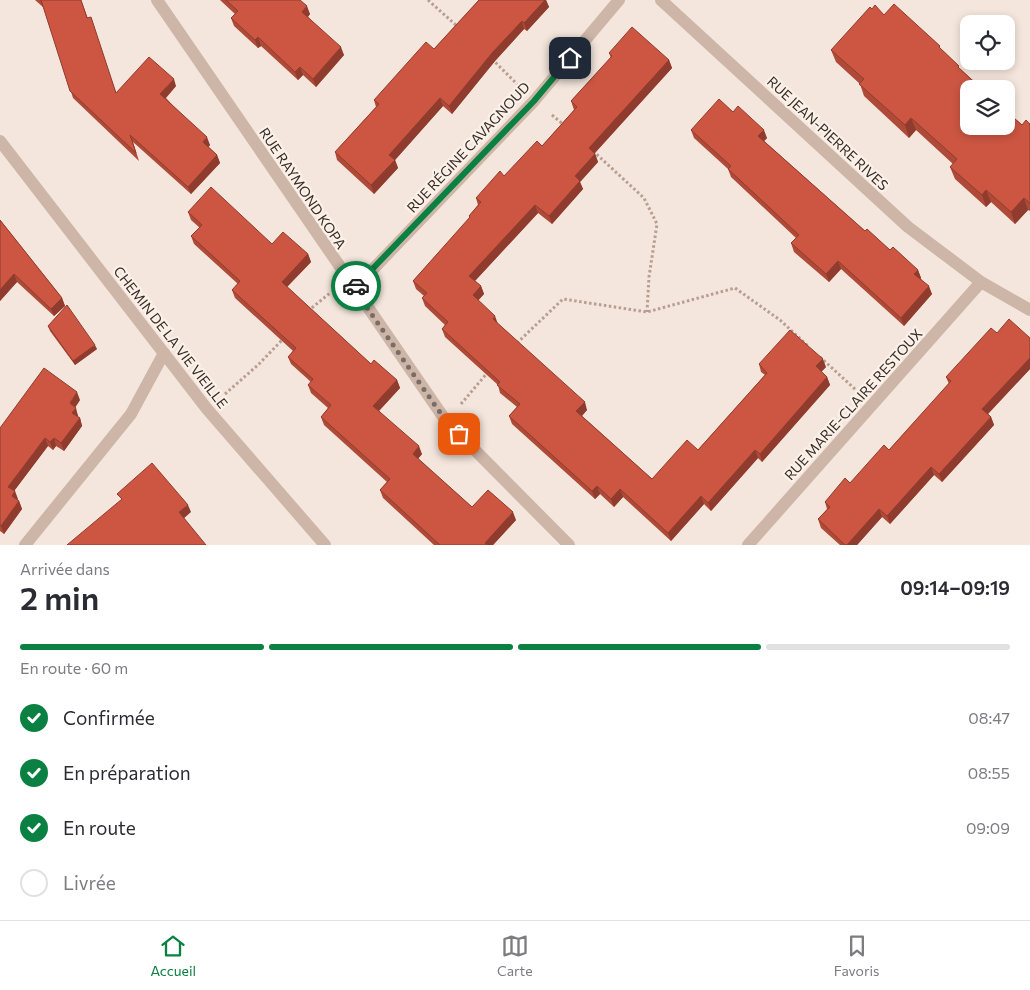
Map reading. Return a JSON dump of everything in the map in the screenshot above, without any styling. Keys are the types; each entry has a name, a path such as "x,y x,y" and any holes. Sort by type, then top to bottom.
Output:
{"street":[{"name":"RUE RAYMOND KOPA","path":"157,0 446,421 569,545"},
{"name":"RUE RÉGINE CAVAGNOUD","path":"354,289 534,101 619,0"},
{"name":"RUE JEAN-PIERRE RIVES","path":"661,0 908,227 980,282 1030,310"},
{"name":"CHEMIN DE LA VIE VIEILLE","path":"0,141 207,409 325,545"},
{"name":"RUE MARIE-CLAIRE RESTOUX","path":"748,545 980,282"},
{"path":"25,545 131,414 164,353"}],"path":[{"path":"428,0 459,28"},
{"path":"491,58 534,101 570,131"},
{"path":"590,148 644,198 657,224 649,277 647,312"},
{"path":"512,348 563,299 647,312 735,288 780,320 809,346"},
{"path":"302,318 333,290 354,289"},
{"path":"207,409 258,366 290,332"},
{"path":"816,353 873,405"},
{"path":"446,421 493,366"}],"building":[{"path":"41,0 81,0 87,18 91,17 116,93 149,57 174,79 160,94 207,137 203,142 217,155 188,187 130,135 136,153 70,91"},
{"path":"226,0 300,0 307,6 302,12 341,47 313,79 300,67 295,72 258,37 255,40 231,18 238,11"},
{"path":"479,0 545,0 492,53 449,106 440,98 389,155 395,160 371,185 335,152 379,104 374,100 426,42 434,49"},
{"path":"894,4 940,46 959,66 960,70 972,80 960,80 960,135 1015,135 1015,119 1022,125 1026,120 1030,124 1030,203 1024,198 1011,212 986,190 982,195 950,167 957,159 911,118 905,125 859,84 864,79 831,50 870,7 872,9 875,5 884,15"},
{"path":"632,27 669,60 589,148 595,154 575,176 580,181 549,216 535,205 469,276 481,286 473,295 495,316 493,319 585,402 576,411 652,479 687,440 698,450 767,373 759,364 790,330 823,359 816,366 827,377 760,454 755,450 708,503 701,496 668,533 620,489 611,499 597,486 592,491 509,416 520,404 497,385 500,382 442,329 448,322 422,298 427,293 413,281 470,217 481,202 476,198 500,171 504,176 537,141 542,146 577,107 571,101 612,56 609,53"},
{"path":"719,99 733,112 738,106 764,130 758,136 865,231 867,229 890,250 893,247 918,270 914,274 929,286 901,318 838,261 826,274 791,243 799,235 728,169 731,166 691,130"},
{"path":"211,187 272,244 283,232 308,254 282,282 371,364 374,360 397,380 373,406 419,446 413,454 472,507 488,490 513,512 485,543 487,545 440,545 380,490 390,479 321,417 331,405 308,385 313,379 288,357 296,348 232,290 240,281 191,236 202,225 188,212"},
{"path":"0,220 62,298 51,309 14,274 0,290"},
{"path":"67,305 95,345 73,361 48,326"},
{"path":"1009,319 1030,338 1030,358 982,409 991,417 939,474 931,467 887,516 879,509 845,545 818,519 830,507 825,502 845,478 850,483 884,445 889,450 951,381 946,377 991,328 997,333"},
{"path":"44,368 77,392 70,403 76,408 72,413 80,418 61,443 54,438 50,442 45,438 8,487 15,491 12,496 19,501 1,526 0,428"},
{"path":"152,463 188,505 179,512 206,545 67,545 122,499 117,494"}],"way so far":[{"path":"356,286 354,289 446,421 459,434"}],"route":[{"path":"356,286 534,101 570,58"}]}
